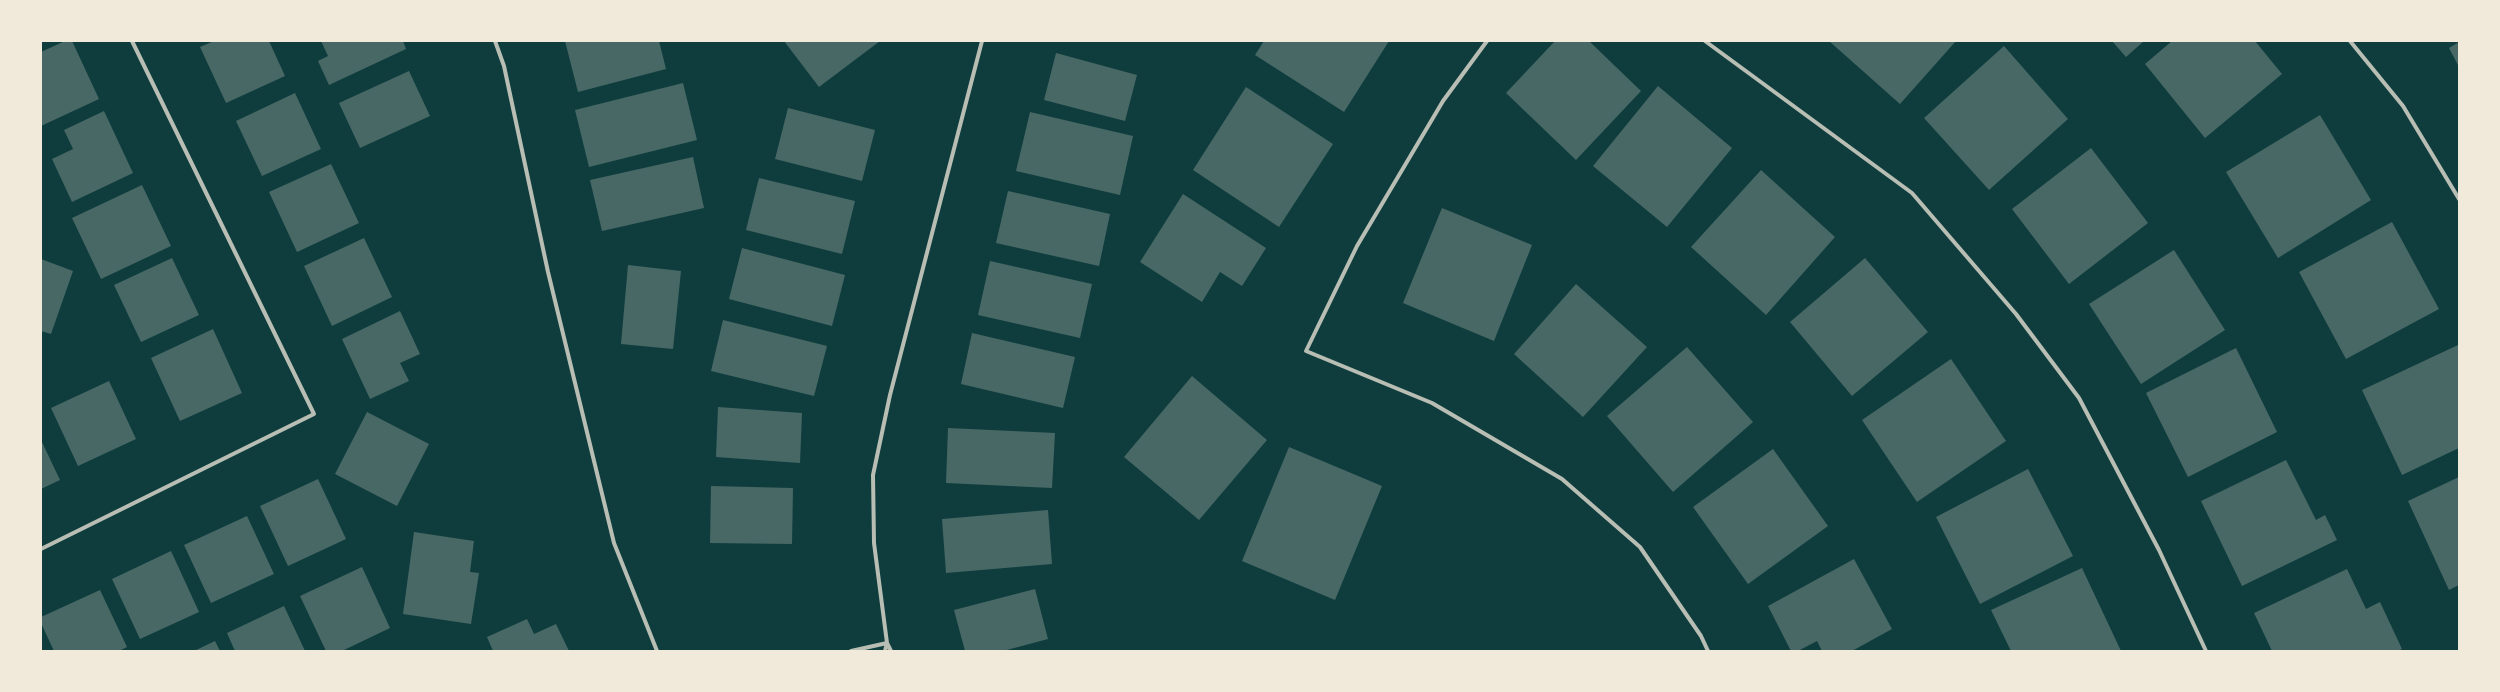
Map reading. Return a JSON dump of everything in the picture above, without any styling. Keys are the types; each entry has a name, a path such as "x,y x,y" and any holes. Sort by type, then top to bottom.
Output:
{"street":[{"path":"41,549 314,414 132,41"},
{"path":"495,41 504,66 548,272 614,543 657,651"},
{"path":"891,651 887,643 874,543 873,475 890,395 982,41"},
{"path":"1486,41 1443,101 1357,246 1306,351 1432,403 1562,479 1640,547 1701,636 1708,651"},
{"path":"1705,41 1912,193 2016,314 2079,398 2159,550 2206,651"},
{"path":"2350,41 2403,106 2459,198"},
{"path":"851,651 887,643"},
{"path":"885,651 887,643"}],"building":[{"path":"65,41 72,41 99,99 41,126 41,52"},
{"path":"214,41 269,41 285,76 226,103 200,47"},
{"path":"321,41 403,41 406,49 329,85 318,61 328,56"},
{"path":"565,41 659,41 666,69 578,92"},
{"path":"784,41 880,41 819,87"},
{"path":"1264,41 1389,41 1344,112 1255,55"},
{"path":"1555,41 1589,41 1641,91 1576,160 1506,93"},
{"path":"1829,41 1956,41 1900,104"},
{"path":"2112,41 2144,41 2126,57"},
{"path":"2172,41 2255,41 2282,74 2205,138 2145,64"},
{"path":"2459,42 2459,67 2449,48"},
{"path":"2004,46 2068,119 1989,190 1924,118"},
{"path":"1056,53 1137,75 1125,121 1044,100"},
{"path":"409,71 430,116 360,148 339,103"},
{"path":"683,83 697,140 589,167 575,110"},
{"path":"1658,86 1732,148 1667,227 1593,166"},
{"path":"1246,87 1333,144 1279,227 1193,170"},
{"path":"295,93 321,149 262,176 236,121"},
{"path":"788,108 875,130 862,181 775,159"},
{"path":"104,111 133,173 72,202 52,159 73,149 64,130"},
{"path":"1030,112 1133,136 1120,195 1016,171"},
{"path":"2320,115 2371,200 2278,258 2226,172"},
{"path":"2091,148 2148,223 2069,284 2012,209"},
{"path":"693,157 704,208 602,231 590,180"},
{"path":"331,164 359,223 297,252 269,192"},
{"path":"1761,170 1835,237 1766,315 1691,247"},
{"path":"759,178 855,201 842,254 746,230"},
{"path":"142,185 171,246 101,279 72,218"},
{"path":"1008,191 1110,214 1099,266 996,243"},
{"path":"1183,194 1266,248 1242,286 1220,272 1202,302 1140,262"},
{"path":"1442,208 1532,245 1494,341 1403,303"},
{"path":"2392,222 2439,309 2346,359 2299,272"},
{"path":"364,238 392,297 332,326 304,266"},
{"path":"742,248 845,275 832,326 729,299"},
{"path":"2174,250 2225,330 2141,384 2089,304"},
{"path":"172,258 199,315 141,342 114,285"},
{"path":"1865,258 1928,332 1852,396 1790,322"},
{"path":"41,259 73,271 51,334 41,331"},
{"path":"990,261 1092,284 1080,338 978,315"},
{"path":"628,265 681,271 673,349 621,344"},
{"path":"1576,284 1647,347 1583,417 1514,354"},
{"path":"400,311 420,354 400,363 409,381 370,399 342,339"},
{"path":"723,320 827,346 814,396 711,371"},
{"path":"213,329 242,393 180,421 151,358"},
{"path":"972,333 1075,357 1063,408 961,384"},
{"path":"2458,345 2459,448 2402,475 2362,390"},
{"path":"1687,347 1753,422 1673,492 1607,416"},
{"path":"2236,348 2277,432 2188,477 2146,393"},
{"path":"1951,359 2006,441 1917,502 1862,420"},
{"path":"1192,376 1267,440 1199,520 1124,457"},
{"path":"109,381 136,439 78,466 51,408"},
{"path":"718,407 802,413 800,463 716,457"},
{"path":"367,412 429,444 397,506 335,474"},
{"path":"948,428 1055,433 1052,488 946,483"},
{"path":"41,440 60,480 41,489"},
{"path":"1289,447 1382,486 1335,600 1242,561"},
{"path":"1773,449 1828,526 1748,584 1693,507"},
{"path":"2286,460 2316,520 2325,515 2337,540 2242,586 2201,501"},
{"path":"2028,469 2073,556 1980,604 1936,517"},
{"path":"2459,477 2459,585 2449,590 2408,501"},
{"path":"318,479 346,539 288,566 260,506"},
{"path":"711,486 793,488 792,544 710,543"},
{"path":"1048,510 1052,564 946,573 942,519"},
{"path":"247,516 274,574 211,603 184,545"},
{"path":"414,532 474,541 470,572 479,573 471,624 403,614"},
{"path":"171,551 199,612 140,639 112,579"},
{"path":"1854,559 1892,629 1852,651 1822,651 1817,641 1798,651 1791,651 1768,606"},
{"path":"362,567 390,628 342,651 326,651 300,596"},
{"path":"2082,568 2121,651 2011,651 1991,610"},
{"path":"2347,569 2366,609 2380,602 2402,649 2397,651 2272,651 2254,613"},
{"path":"1035,589 1048,639 1003,651 965,651 954,610"},
{"path":"100,590 127,647 119,651 54,651 41,623 41,617"},
{"path":"284,606 305,651 235,651 227,633"},
{"path":"527,619 534,634 556,624 569,651 493,651 487,637"},
{"path":"215,641 220,651 194,651"}]}
